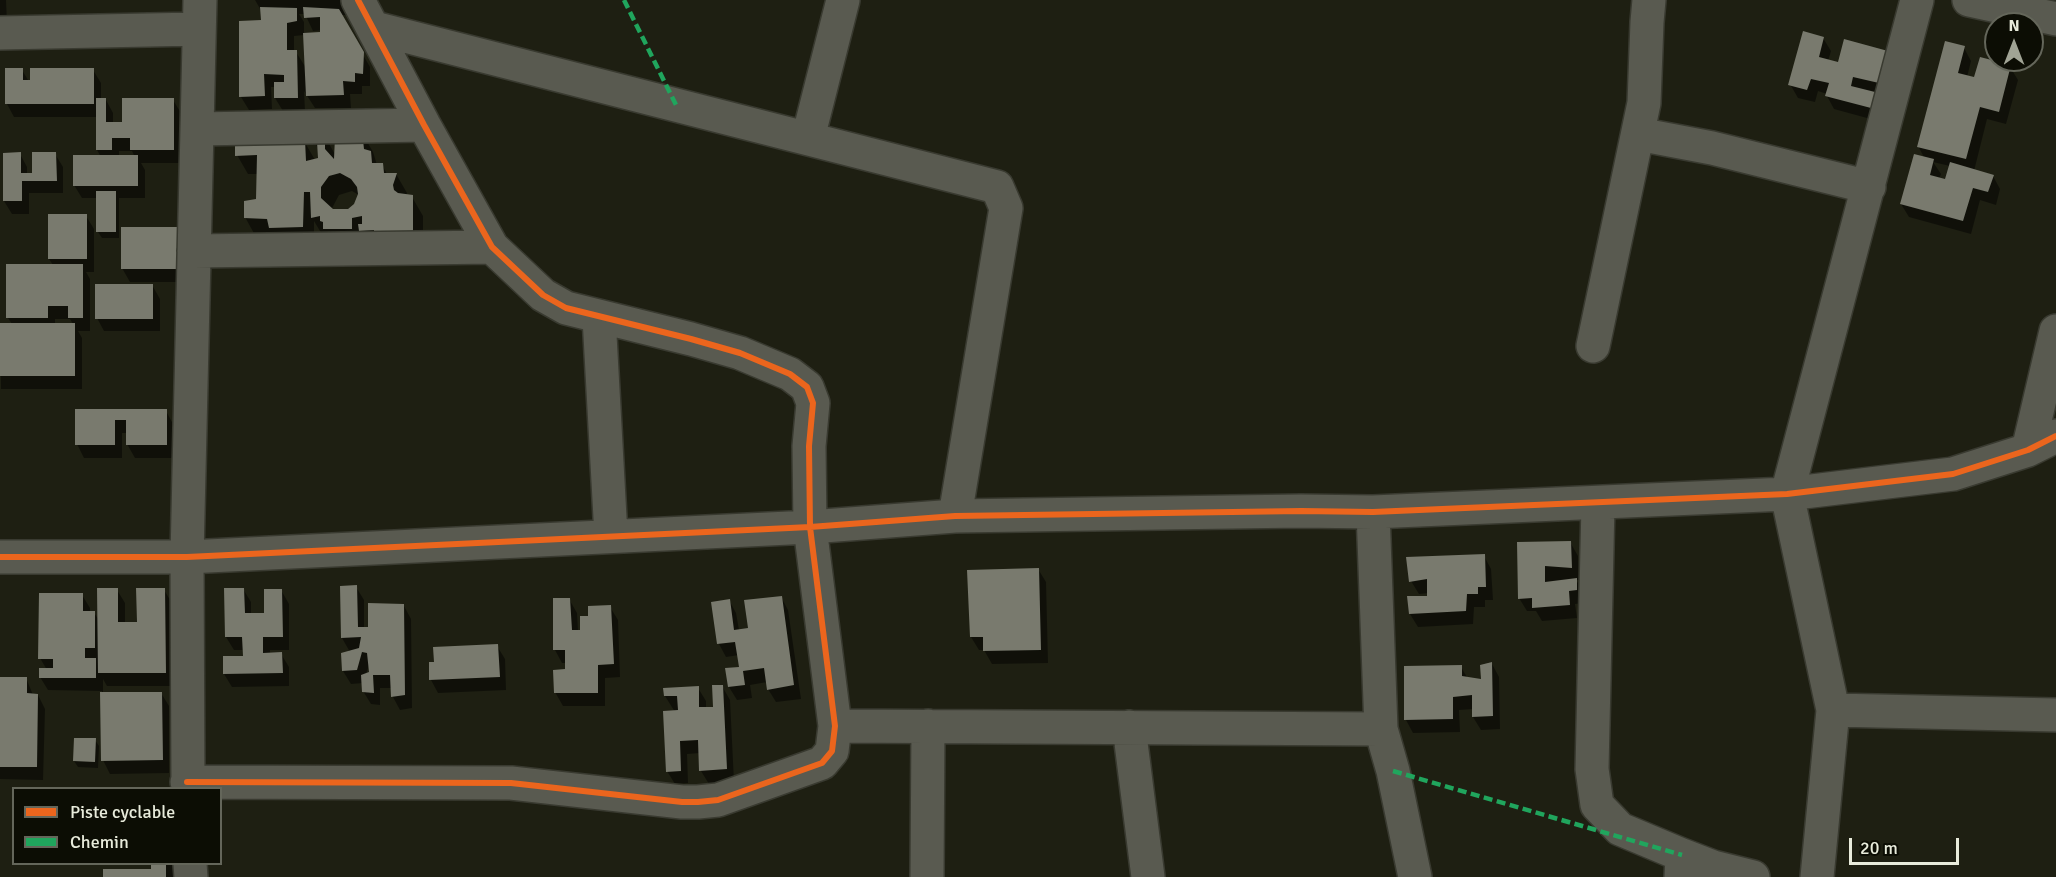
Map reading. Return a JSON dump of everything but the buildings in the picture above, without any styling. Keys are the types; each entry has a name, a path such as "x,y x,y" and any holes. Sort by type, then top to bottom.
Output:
{"street":[{"path":"808,138 843,0"},
{"path":"1593,346 1644,104 1649,0"},
{"path":"1817,877 1833,710 1787,494 1917,0"},
{"path":"1969,0 2056,19"},
{"path":"0,33 199,14 187,557 188,785 511,783 682,801 718,800 822,763 832,751 835,726 810,527 809,446 813,403 807,387 790,374 740,353 566,308 543,296 492,247 366,14"},
{"path":"366,14 808,138 997,187 1006,208 955,516"},
{"path":"197,129 424,125"},
{"path":"1638,134 1712,148 1869,187"},
{"path":"194,250 492,247"},
{"path":"600,317 611,536"},
{"path":"0,557 187,557 810,527 955,516 1373,512 1787,494 1953,474 2042,443 2056,331"},
{"path":"1598,504 1592,769 1597,805 1620,829 1681,866 1753,877"},
{"path":"1373,512 1380,729 1393,771 1415,877"},
{"path":"1833,710 2056,715"},
{"path":"835,726 1380,729"},
{"path":"927,877 928,726"},
{"path":"1129,727 1148,877"}],"marked path":[{"path":"624,0 676,105"},
{"path":"1393,771 1682,855"}],"cycle path":[{"path":"187,782 511,783 698,802 718,800 822,763 832,751 835,726 810,527 809,446 813,403 807,387 790,374 740,353 566,308 543,295 492,247 358,0"},
{"path":"0,557 187,557 810,527 955,516 1373,512 1787,494 1953,474 2028,450 2056,436"}]}
